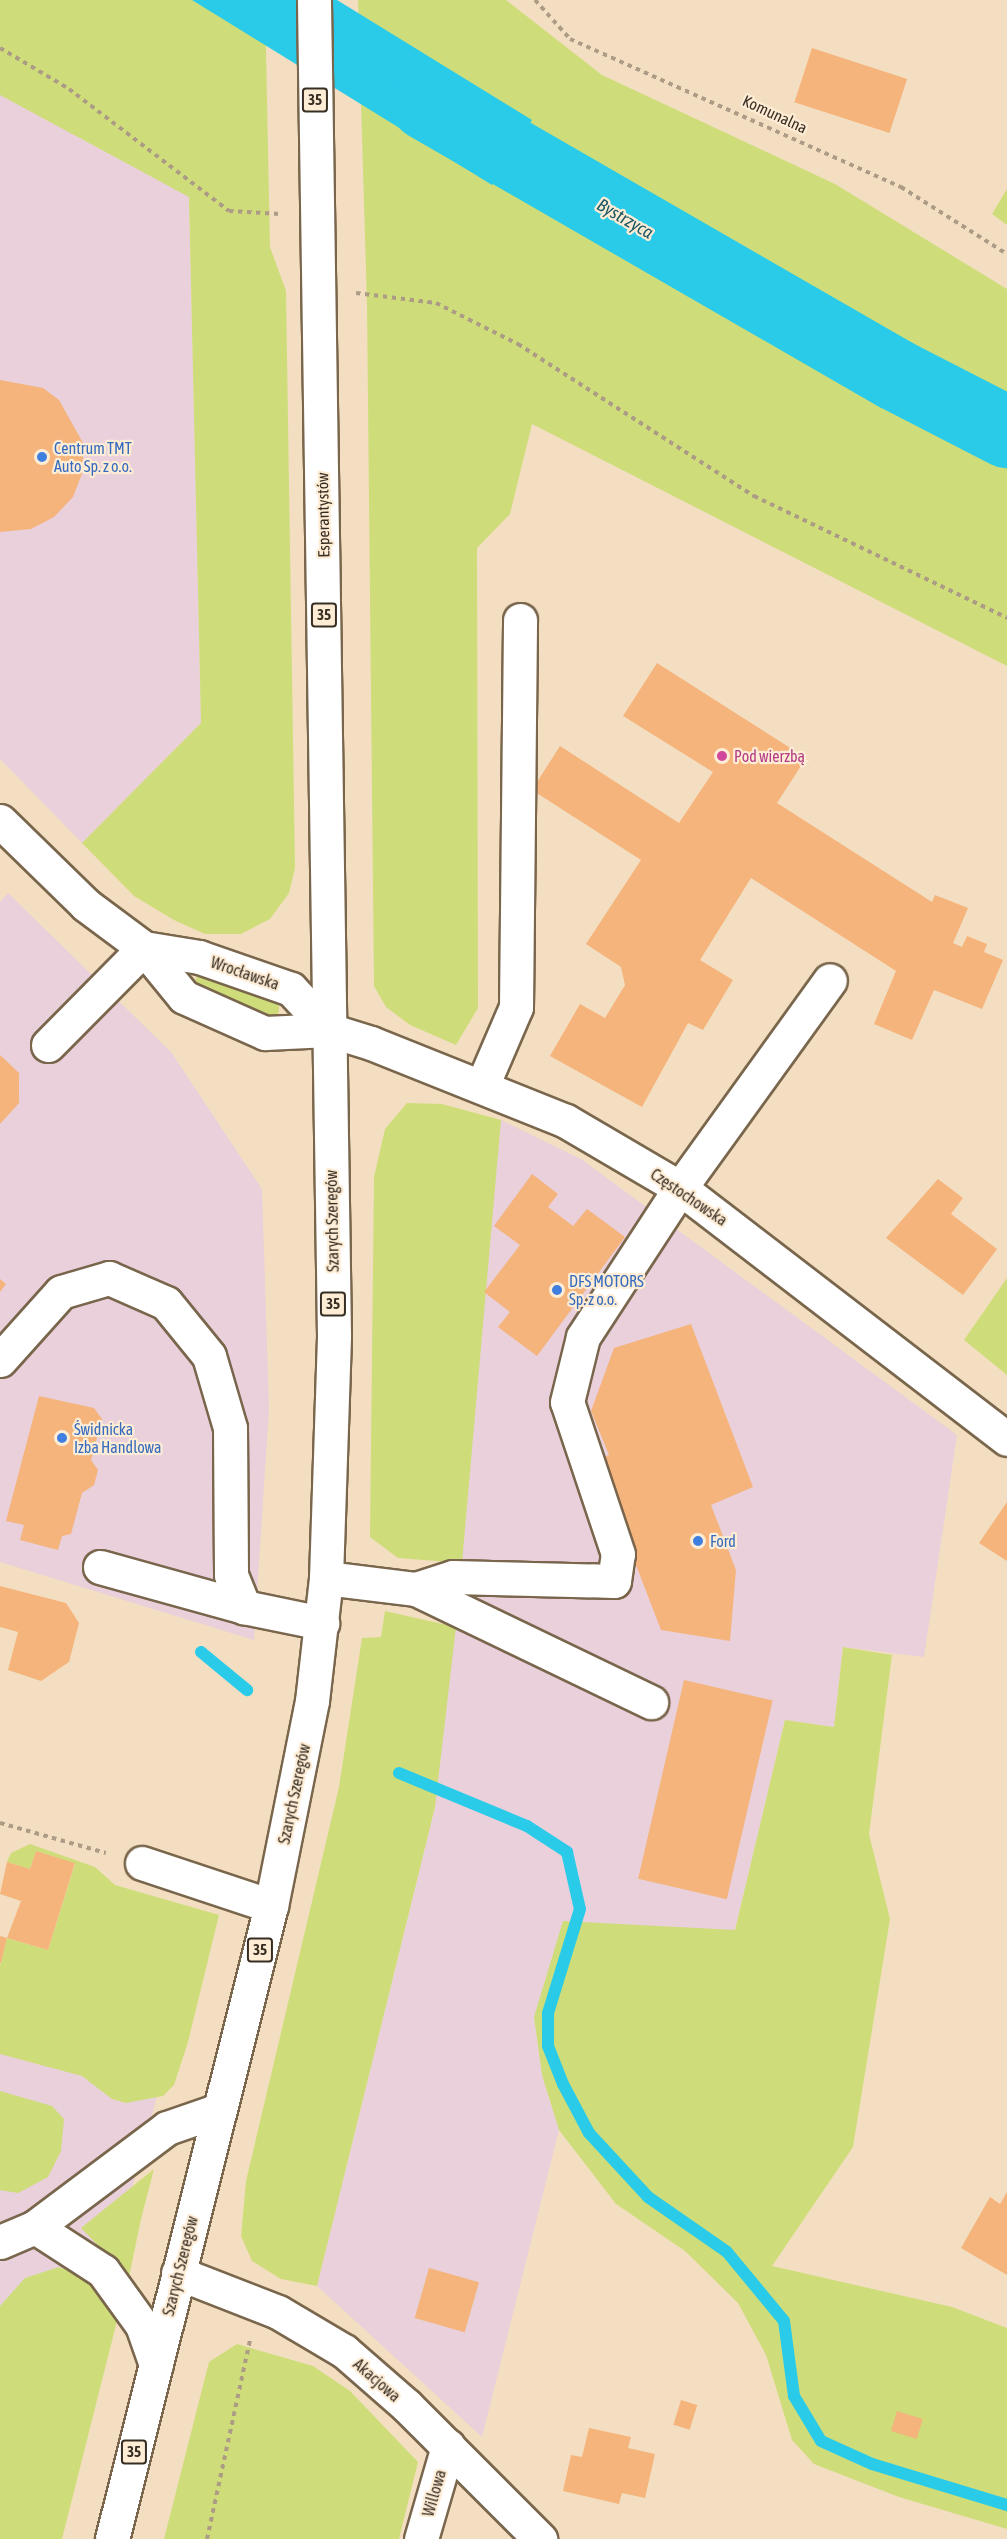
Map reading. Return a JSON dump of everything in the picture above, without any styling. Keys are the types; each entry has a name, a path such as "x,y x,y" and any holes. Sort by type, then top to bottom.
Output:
{"main road":[{"name":"Esperantystów","path":"314,0 329,1030"},
{"path":"482,1086 516,1007 520,620"},
{"name":"Wrocławska","path":"0,822 86,905 144,948 184,997 265,1034 329,1030"},
{"name":"Wrocławska","path":"144,948 199,957 291,989 329,1030"},
{"path":"48,1046 144,948"},
{"path":"416,1589 453,1577 614,1581 618,1554 567,1402 583,1337 680,1188 830,980"},
{"name":"Częstochowska","path":"329,1030 482,1086 566,1121 680,1188 1007,1439"},
{"name":"Szarych Szeregów","path":"112,2539 271,1906 301,1767 322,1623 327,1578 334,1335 329,1030"},
{"path":"0,1360 61,1292 109,1278 166,1303 209,1356 230,1428 231,1575 244,1607"},
{"path":"100,1567 244,1607 322,1623"},
{"path":"327,1578 416,1589 651,1702"},
{"path":"142,1863 271,1906"},
{"path":"0,2242 35,2227 168,2128 219,2110"},
{"path":"35,2227 103,2271 142,2325 156,2365"},
{"name":"Akacjowa","path":"178,2274 257,2304 344,2352 448,2446 540,2539"},
{"name":"Willowa","path":"421,2539 448,2446"}],"path":[{"name":"Komunalna","path":"535,0 570,39 901,187 1007,254"},
{"path":"0,48 69,89 229,211 283,214"},
{"path":"320,292 389,294 435,303 518,344 754,496 1007,618"},
{"path":"0,1823 142,1863"},
{"path":"207,2539 257,2304"}],"shaded area":[{"path":"0,95 189,196 201,723 82,843 0,759"},
{"path":"8,893 171,1052 262,1189 269,1409 254,1640 0,1562 0,902"},
{"path":"501,1120 581,1159 957,1435 924,1657 843,1647 834,1727 785,1720 735,1930 543,1993 534,2017 542,2075 559,2130 482,2437 317,2286 435,1807"},
{"path":"0,2006 170,2049 36,2539 0,2539"}],"green space":[{"path":"0,0 265,0 270,247 286,291 295,868 289,893 270,919 241,934 205,934 174,920 134,896 82,843 201,723 189,197 0,95"},
{"path":"358,0 506,0 602,75 835,184 1007,289 1007,666 532,424 510,514 477,548 478,1008 456,1045 410,1025 386,1007 374,986 367,305"},
{"path":"1007,189 1007,225 992,214"},
{"path":"197,976 279,1002 279,1012 272,1020 194,984"},
{"path":"407,1103 442,1104 501,1120 462,1563 398,1558 370,1537 374,1177 385,1129"},
{"path":"1007,1278 1007,1375 964,1340"},
{"path":"385,1611 456,1627 435,1807 317,2286 281,2279 252,2261 241,2236 246,2181 339,1787 362,1638 381,1637"},
{"path":"843,1647 892,1655 869,1834 890,1919 853,2147 772,2266 952,2307 1007,2328 1007,2529 899,2497 814,2464 792,2440 766,2355 738,2303 685,2251 616,2204 559,2130 542,2075 534,2017 563,1921 735,1930 785,1720 834,1727"},
{"path":"30,1844 95,1867 115,1885 219,1915 188,2042 174,2085 163,2096 126,2103 112,2099 82,2076 0,2054 0,1966 7,1938 48,1950 75,1864 36,1851 30,1869 7,1862 11,1853"},
{"path":"0,2091 52,2106 64,2119 61,2151 48,2177 18,2193 0,2190"},
{"path":"154,2169 141,2219 129,2277 81,2228"},
{"path":"59,2267 86,2277 118,2317 62,2539 0,2539 0,2306 25,2278"},
{"path":"237,2344 313,2366 350,2391 418,2462 399,2539 164,2539 209,2362"}],"water":[{"path":"192,0 337,0 532,120 492,185"}],"building":[{"path":"812,48 907,79 889,133 794,102"},
{"name":"Centrum TMT Auto Sp. z o.o.","path":"0,380 43,388 59,400 83,443 83,471 73,497 54,517 31,529 0,532"},
{"path":"657,663 806,758 777,803 932,902 935,895 968,908 953,943 962,947 967,936 987,944 984,952 1003,960 982,1009 934,990 912,1040 874,1024 896,971 751,878 700,960 733,980 703,1030 688,1023 642,1107 550,1056 580,1004 605,1018 625,985 621,967 586,944 641,860 532,790 560,746 679,823 713,772 623,716"},
{"path":"0,1055 19,1073 19,1103 0,1124"},
{"path":"532,1174 558,1194 548,1207 573,1226 587,1209 625,1237 537,1356 498,1327 510,1312 484,1292 520,1245 494,1226"},
{"path":"938,1179 963,1198 951,1214 997,1249 963,1295 886,1238"},
{"path":"0,1279 6,1284 0,1292"},
{"path":"691,1324 753,1487 711,1505 736,1570 730,1641 661,1630 596,1461 609,1455 591,1411 614,1348"},
{"path":"39,1396 94,1408 102,1419 91,1460 98,1470 94,1485 82,1493 71,1534 62,1536 58,1550 20,1540 24,1525 6,1521"},
{"path":"1007,1502 1007,1561 979,1543"},
{"path":"0,1586 66,1603 79,1623 69,1662 41,1681 8,1670 18,1632 0,1627"},
{"path":"684,1680 773,1700 727,1899 638,1879"},
{"path":"36,1851 75,1863 48,1950 7,1938 21,1901 0,1894 7,1862 30,1869"},
{"path":"0,1936 7,1938 1,1963 0,1963"},
{"path":"1007,2192 1007,2275 961,2248 990,2197 1000,2204"},
{"path":"429,2268 479,2282 465,2332 415,2318"},
{"path":"681,2400 697,2405 690,2430 673,2425"},
{"path":"897,2411 923,2419 917,2439 891,2431"},
{"path":"589,2428 631,2437 628,2448 655,2454 645,2498 622,2493 619,2504 563,2491 571,2455 582,2457"}],"waterway":[{"name":"Bystrzyca","path":"426,104 896,375 1007,432"},
{"path":"201,1652 247,1690"},
{"path":"399,1773 527,1826 567,1852 580,1909 548,2013 548,2046 563,2084 589,2133 648,2197 727,2252 784,2321 794,2396 821,2441 872,2464 1007,2505"}],"place":[{"name":"Centrum TMT Auto Sp. z o.o.","path":"42,457"},
{"name":"Pod wierzbą","path":"722,756"},
{"name":"DFS MOTORS Sp. z o.o.","path":"557,1290"},
{"name":"Świdnicka Izba Handlowa","path":"62,1438"},
{"name":"Ford","path":"698,1541"}]}
